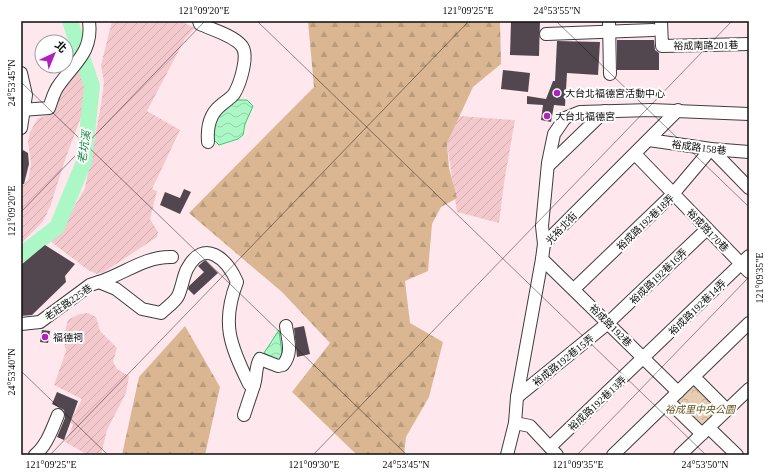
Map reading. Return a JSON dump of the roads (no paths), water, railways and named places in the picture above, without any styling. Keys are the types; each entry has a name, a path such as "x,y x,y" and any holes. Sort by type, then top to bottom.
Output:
{"street":[{"path":"23,110 49,108 59,85 87,49 90,33 88,21"},
{"path":"200,21 200,24 242,45 246,52 245,62 234,94 220,106 209,121 207,134 208,142"},
{"path":"546,34 609,27 657,26"},
{"name":"裕成南路201巷","path":"657,26 662,46 749,44"},
{"path":"609,27 610,74"},
{"path":"21,74 26,94 21,128"},
{"path":"544,244 542,226 548,166 554,134 565,118 580,112 605,111 678,110 749,114"},
{"name":"光裕北街","path":"507,455 515,423 517,397 544,244 678,110"},
{"path":"548,166 605,111"},
{"name":"裕成路158巷","path":"649,140 711,149 749,152"},
{"path":"711,149 749,188"},
{"name":"裕成路192巷18弄","path":"574,289 674,194 711,149"},
{"name":"裕成路170巷","path":"635,154 707,229 746,264"},
{"name":"裕成路192巷16弄","path":"608,323 707,229"},
{"name":"老莊路225巷","path":"21,324 40,322 90,285 99,282 116,289 142,309 161,313 178,297 186,270 200,254 211,253 224,260 231,269 237,282 230,302 229,330 231,343 249,384 254,385"},
{"path":"99,282 118,276 134,265 150,259 172,257"},
{"name":"裕成路192巷","path":"542,259 678,392"},
{"name":"裕成路192巷14弄","path":"644,358 746,264"},
{"name":"裕成路192巷15弄","path":"517,397 608,323"},
{"path":"612,455 669,402 749,323"},
{"path":"244,415 257,376 256,366 260,359 278,366 283,365 288,360 290,353 286,326"},
{"name":"裕成路192巷13弄","path":"553,451 644,358"},
{"path":"694,377 727,410"},
{"path":"680,455 749,389"},
{"path":"669,402 737,455"},
{"path":"35,455 44,446 58,415"},
{"path":"515,423 530,426 553,451"}],"water":[{"path":"238,100 247,100 253,106 245,124 243,135 238,139 219,145 212,138 216,119 222,109"},
{"path":"279,330 282,354 280,361 264,353"}],"waterway":[{"name":"老坑溪","path":"21,255 57,227 84,162 92,86 70,21"}],"place":[{"name":"大台北福德宮活動中心","path":"557,93"},
{"name":"大台北福德宮","path":"547,116"},
{"name":"福德祠","path":"45,337"}],"park label":[{"name":"裕成里中央公園","path":"700,409"}]}
